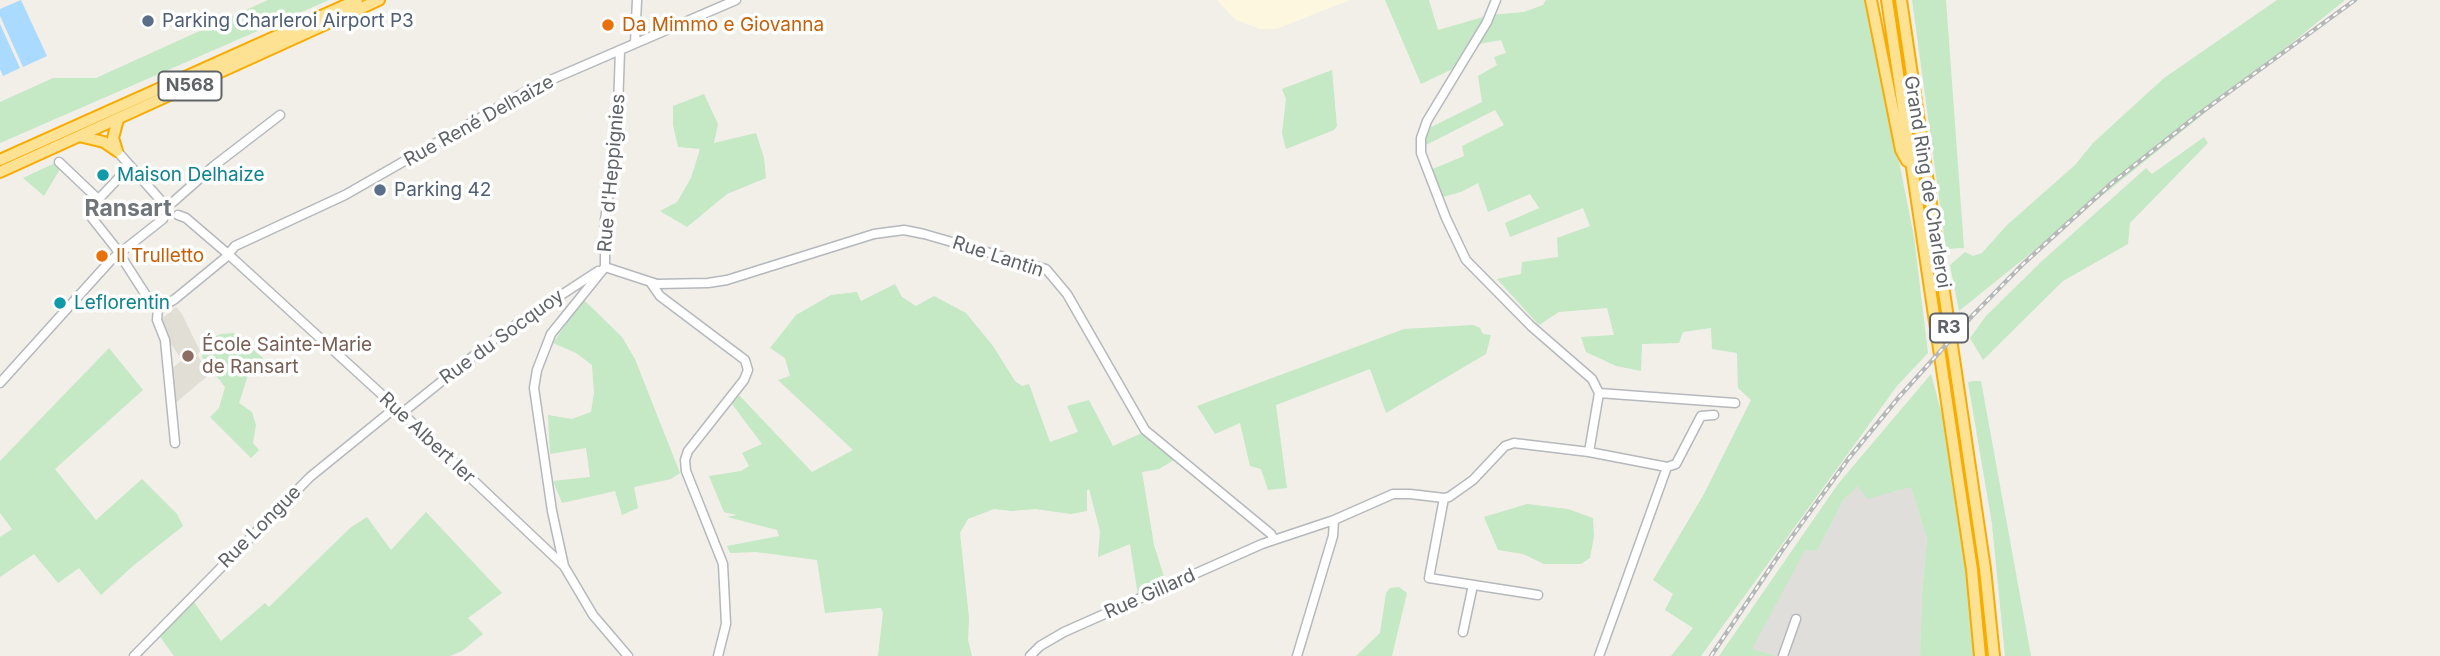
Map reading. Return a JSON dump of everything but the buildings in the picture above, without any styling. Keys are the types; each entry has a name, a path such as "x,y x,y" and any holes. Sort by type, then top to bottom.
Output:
{"highway":[{"name":"N568","path":"0,160 357,0"},
{"name":"N568","path":"0,172 379,0"},
{"path":"1871,0 1901,150 1911,170"},
{"name":"Grand Ring de Charleroi","path":"1887,0 1972,570 1980,656"},
{"name":"Grand Ring de Charleroi","path":"1901,0 1984,558 1994,656"},
{"path":"117,152 113,138 118,119"},
{"path":"79,136 104,142 117,152"}],"street":[{"path":"635,43 637,0"},
{"name":"Rue René Delhaize","path":"159,307 175,299 235,246 328,204 532,88 736,0"},
{"path":"1496,0 1487,22 1427,121 1421,138 1421,153 1446,218 1466,260 1531,326 1592,379 1599,393 1589,452"},
{"name":"Rue d'Heppignies","path":"564,566 539,433 535,405 536,379 542,352 555,328 606,267 606,220 617,137 620,50"},
{"path":"163,203 173,202 215,165 280,115"},
{"path":"117,152 163,203"},
{"path":"59,162 99,200"},
{"path":"130,166 99,200 91,211 92,218 148,300 159,307 157,320 165,340 175,443"},
{"path":"163,219 172,221 178,215 178,208 173,202"},
{"path":"163,203 159,209 163,219"},
{"name":"Rue Albert Ier","path":"178,215 186,218 228,254 564,566"},
{"path":"0,383 118,254 163,219"},
{"name":"Rue Lantin","path":"606,267 651,283 698,284 727,280 860,238 896,230 924,234 1046,269 1067,294 1145,430 1271,534 1274,540"},
{"name":"Rue du Socquoy","path":"399,410 497,337 606,267"},
{"path":"651,283 660,296 745,360 748,370 744,380 688,451 685,460 686,471 723,564 726,624 718,656"},
{"path":"1599,393 1735,402"},
{"name":"Rue Longue","path":"134,656 310,477 399,410"},
{"path":"1538,595 1429,578 1444,498 1473,480 1504,446 1514,443 1589,452 1667,467 1676,464 1701,416 1714,415"},
{"path":"1599,656 1667,467"},
{"name":"Rue Gillard","path":"1030,656 1040,646 1064,632 1274,540 1334,520 1393,494 1444,498"},
{"path":"1297,656 1333,536 1334,520"},
{"path":"564,566 593,615 628,656"},
{"path":"1463,632 1473,585"},
{"path":"1783,656 1796,619"}],"shaded area":[{"path":"1217,0 1350,0 1276,29 1260,29 1236,20"},
{"name":"École Sainte-Marie de Ransart","path":"176,307 200,351 197,355 210,374 173,405 169,371 182,360 168,340 165,326 160,320"},
{"path":"1858,485 1894,492 1911,486 1927,539 1920,656 1777,656 1751,649 1805,549 1817,551 1844,499"}],"green space":[{"path":"268,0 329,0 0,143 0,102 53,78 96,78"},
{"path":"1385,0 1429,0 1438,30 1490,15 1524,12 1543,5 1546,0 1867,0 1914,237 1928,353 1897,386 1701,656 1671,656 1693,628 1665,610 1673,594 1653,580 1704,494 1751,400 1738,388 1737,353 1712,349 1711,328 1683,332 1679,343 1642,344 1641,371 1616,366 1586,352 1581,337 1614,335 1607,308 1559,312 1539,325 1497,279 1521,274 1522,262 1558,257 1557,238 1590,226 1583,208 1510,237 1505,223 1539,208 1530,194 1488,212 1478,183 1461,192 1439,198 1428,171 1464,156 1462,146 1504,125 1495,110 1424,146 1427,129 1482,102 1478,76 1497,65 1494,57 1506,53 1501,40 1479,44 1487,21 1461,65 1421,84"},
{"path":"1912,0 1946,0 1964,248 1946,249"},
{"path":"2277,0 2345,0 1959,311 1950,265 1965,252 1973,256 1982,253 2007,225 2075,165 2093,143 2164,78"},
{"path":"1332,70 1337,126 1334,130 1286,149 1282,133 1286,99 1282,89"},
{"path":"704,94 718,124 714,143 756,133 764,158 766,178 727,194 687,227 660,211 677,202 691,178 700,149 678,147 673,125 673,106"},
{"path":"2204,137 2208,143 2130,223 2128,244 2063,281 1983,360 1970,338 1986,316 2042,261 2146,168 2152,174"},
{"path":"55,163 60,169 44,196 23,178"},
{"path":"895,284 902,297 916,306 934,296 966,313 993,346 1015,381 1022,386 1029,384 1050,442 1078,432 1067,406 1089,400 1113,446 1142,433 1174,460 1159,469 1142,472 1154,545 1166,583 1138,596 1130,544 1098,557 1100,531 1089,489 1087,511 1071,514 1035,509 994,509 968,519 960,533 969,618 968,640 972,656 878,656 883,613 881,608 825,613 817,560 756,552 730,553 727,546 779,536 777,530 727,517 737,515 724,512 709,476 741,471 749,466 742,453 762,444 732,404 739,395 812,472 853,450 778,380 790,376 785,358 770,348 796,315 831,295 857,292 861,301"},
{"path":"583,299 622,337 635,359 680,473 671,479 634,487 638,508 622,515 615,491 562,503 553,481 590,477 586,448 550,454 548,415 572,419 591,412 594,393 592,365 576,353 553,343"},
{"path":"1473,325 1480,328 1483,334 1491,335 1486,354 1386,413 1370,369 1276,405 1287,488 1268,490 1261,469 1250,466 1240,423 1215,434 1197,406 1404,329"},
{"path":"234,333 263,358 250,369 239,403 252,412 256,425 253,443 259,450 251,458 210,417 219,408 225,387 202,357 201,342 221,334"},
{"path":"109,348 143,390 55,469 96,520 142,479 177,514 183,526 101,595 79,568 58,583 34,554 0,577 0,537 12,529 0,513 0,461"},
{"path":"1931,374 1944,422 1979,656 1920,656 1927,539 1911,487 1867,499 1858,486 1844,499 1817,551 1805,550 1752,649 1777,656 1719,656 1838,484"},
{"path":"1981,381 2031,656 2005,656 1992,524 1968,382"},
{"path":"1527,504 1568,509 1593,518 1594,536 1590,558 1581,564 1544,564 1523,554 1498,550 1484,517"},
{"path":"426,512 502,593 468,618 483,634 462,651 450,656 174,656 158,634 192,599 221,641 265,603 269,607 350,528 367,517 391,550"},
{"path":"1399,587 1407,593 1392,656 1356,656 1380,633 1386,593 1390,588"}],"water":[{"path":"21,0 47,56 23,67 0,16 0,9"},
{"path":"0,24 20,68 3,76 0,69"}],"railway":[{"path":"1711,656 1783,549 1849,458 1899,397 2023,264 2112,183 2199,114 2355,0"}],"place":[{"name":"Parking Charleroi Airport P3","path":"148,21"},
{"name":"Da Mimmo e Giovanna","path":"608,25"},
{"name":"Maison Delhaize","path":"103,175"},
{"name":"Parking 42","path":"380,190"},
{"name":"Il Trulletto","path":"102,256"},
{"name":"Leflorentin","path":"60,303"},
{"name":"École Sainte-Marie de Ransart","path":"188,356"}],"district":[{"name":"Ransart","path":"128,209"}]}
